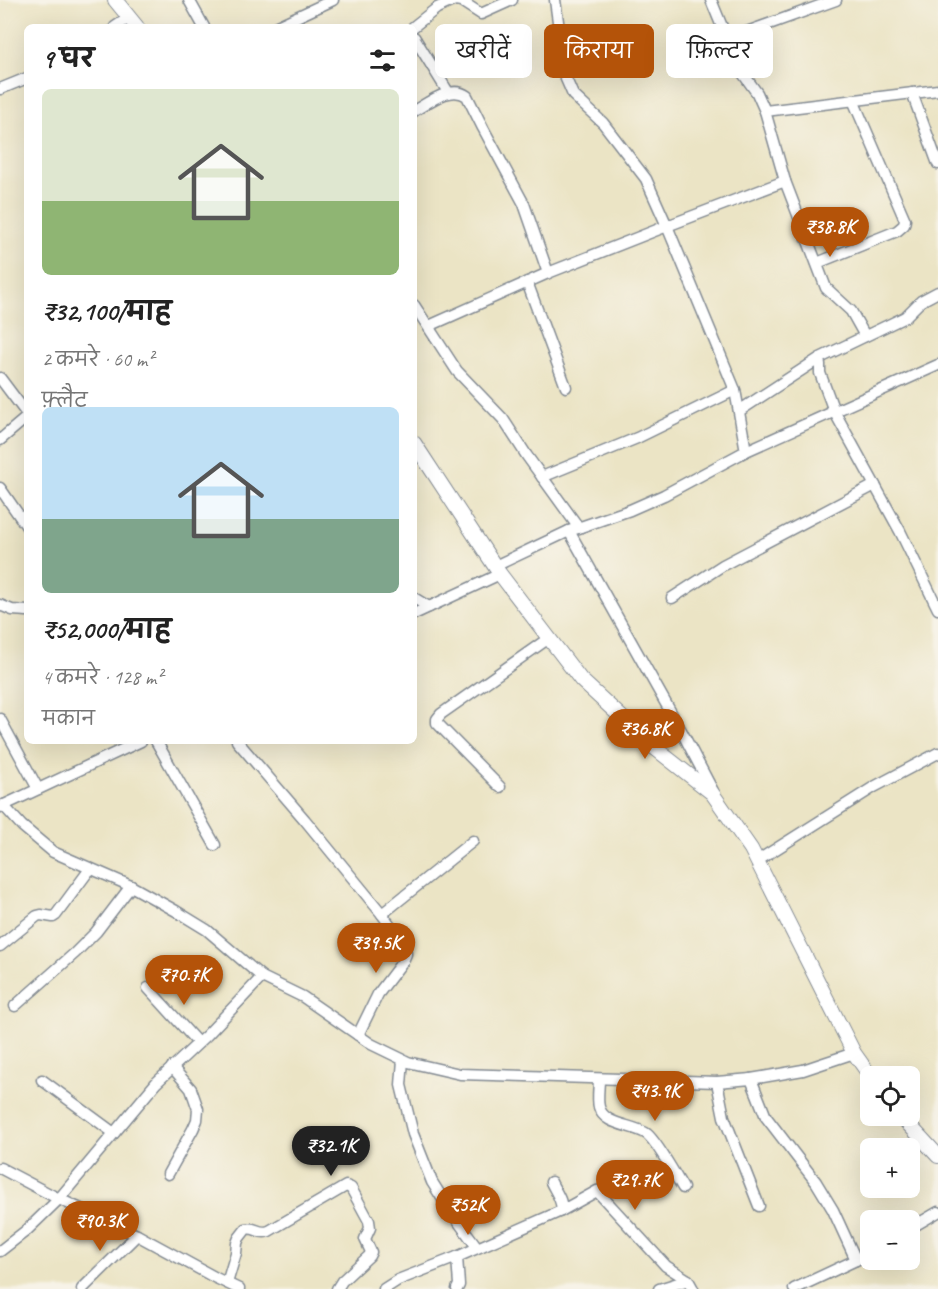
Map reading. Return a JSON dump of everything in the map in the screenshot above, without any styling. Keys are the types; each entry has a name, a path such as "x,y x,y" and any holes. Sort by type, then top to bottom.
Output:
{"street":[{"path":"115,0 134,22"},
{"path":"189,0 202,24"},
{"path":"281,24 333,0"},
{"path":"417,24 437,8 455,0 461,1 481,14 512,0"},
{"path":"555,0 564,69 569,87 573,95 603,123 646,179 735,390 746,451"},
{"path":"711,0 721,24"},
{"path":"769,24 836,0"},
{"path":"417,42 448,92"},
{"path":"746,78 757,93 765,111 785,181 826,288 851,311 865,336"},
{"path":"0,89 24,79"},
{"path":"765,111 938,90"},
{"path":"417,109 448,92 464,93 467,96 524,204 548,273"},
{"path":"912,93 938,164"},
{"path":"817,263 897,231 904,225 905,220 853,100"},
{"path":"429,326 548,273 785,181"},
{"path":"527,282 566,387"},
{"path":"739,411 820,358 905,317 921,301 938,292"},
{"path":"417,309 457,371 503,419 542,477 574,530 715,797"},
{"path":"820,364 820,373 834,411 900,531 938,609"},
{"path":"417,613 574,530 664,495 746,451 938,365"},
{"path":"0,378 24,412"},
{"path":"542,477 637,438 735,390"},
{"path":"0,440 24,419"},
{"path":"417,448 498,570 581,680 656,749 715,797 751,849 854,1053 863,1066"},
{"path":"672,598 723,565 875,485"},
{"path":"0,488 24,523"},
{"path":"417,599 429,607"},
{"path":"0,616 4,607 24,610"},
{"path":"500,787 437,723 437,719 549,638"},
{"path":"0,719 38,789"},
{"path":"135,744 2,806 53,852 131,886 207,930 262,976 303,997 371,1044 403,1060 460,1074 717,1082 803,1070 854,1053"},
{"path":"158,744 215,845"},
{"path":"240,744 382,914 405,946 406,954 403,961 378,994 358,1035"},
{"path":"757,861 874,787 938,753"},
{"path":"382,914 473,841"},
{"path":"0,946 37,916 53,917 56,915 90,869"},
{"path":"15,1005 96,932 131,886"},
{"path":"0,1251 27,1230 59,1199 156,1083 262,976"},
{"path":"148,988 198,1043"},
{"path":"403,1060 401,1085 413,1134 424,1163 432,1182 449,1209 477,1247"},
{"path":"168,1174 193,1130 198,1109 191,1089 172,1067"},
{"path":"599,1079 599,1107 603,1115 612,1121 647,1134 683,1188"},
{"path":"751,1079 766,1117 816,1182 833,1210 856,1260"},
{"path":"42,1080 114,1133"},
{"path":"717,1082 724,1117 759,1206"},
{"path":"911,1126 938,1156"},
{"path":"0,1168 59,1199 137,1235 239,1289"},
{"path":"551,1182 562,1204 561,1211"},
{"path":"227,1283 237,1243 246,1229 269,1232 346,1186 351,1188 369,1221 370,1228 365,1239 371,1252 337,1289"},
{"path":"384,1289 398,1280 457,1257 561,1211 597,1191 666,1266 690,1284"},
{"path":"920,1223 938,1212"},
{"path":"82,1289 137,1235"},
{"path":"457,1257 459,1286 457,1289"},
{"path":"794,1289 860,1258"},
{"path":"659,1289 690,1284"}]}
